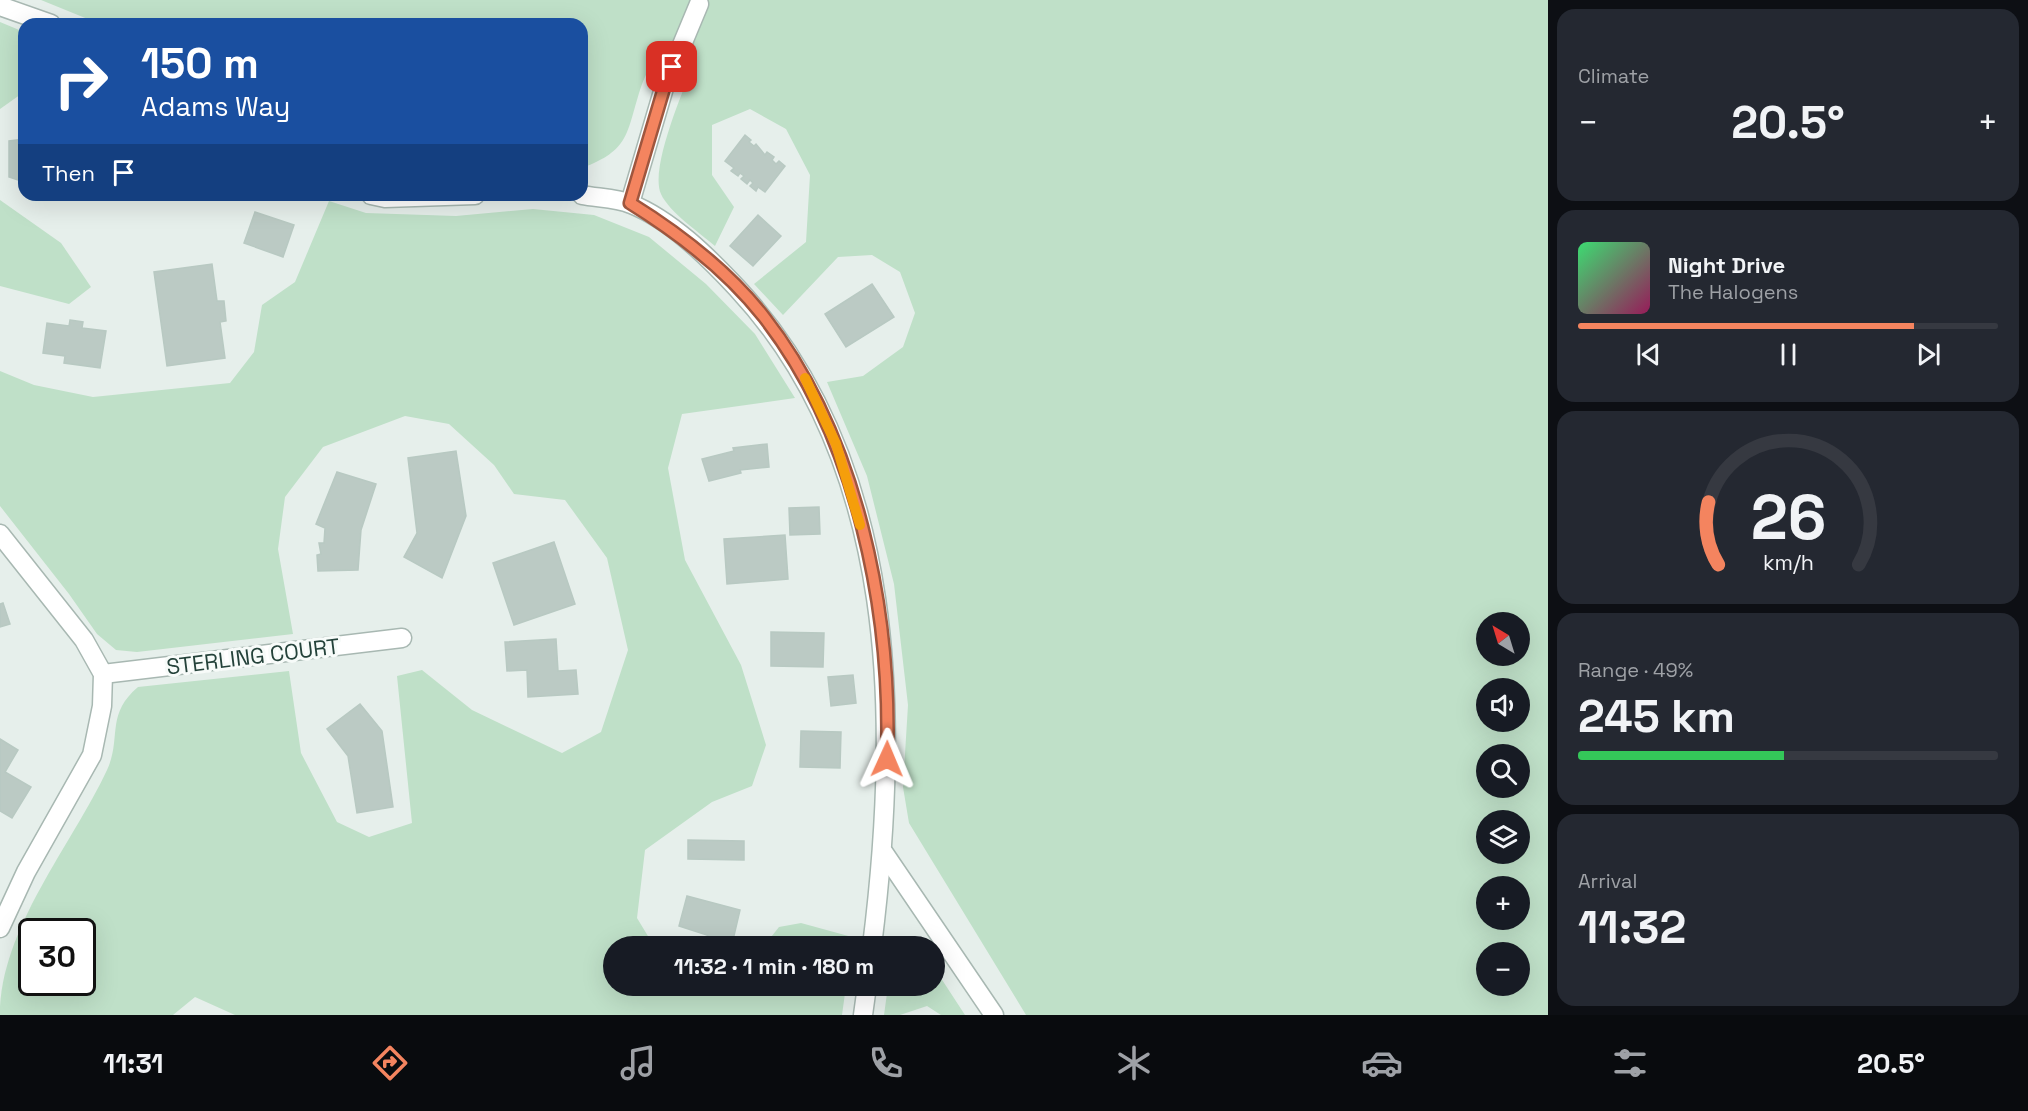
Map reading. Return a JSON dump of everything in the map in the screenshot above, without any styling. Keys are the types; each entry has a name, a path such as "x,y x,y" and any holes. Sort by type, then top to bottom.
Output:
{"street":[{"path":"630,203 664,88 699,4"},
{"path":"0,6 34,18"},
{"path":"588,196 630,203 667,226 714,264 764,317 802,374 836,444 865,541 883,636 888,735 884,853 873,936"},
{"path":"0,534 84,640 103,674 102,706 92,755 26,873 0,928"},
{"name":"STERLING COURT","path":"103,674 402,638"},
{"path":"884,853 994,1015"},
{"path":"863,1015 866,996"}],"green space":[{"path":"41,0 1548,0 1548,1015 1026,1015 909,823 903,787 908,705 894,584 867,476 827,382 863,376 903,347 915,313 900,272 872,255 838,257 783,315 754,284 806,242 810,175 786,129 750,109 712,125 712,175 734,207 715,246 685,222 665,201 659,182 664,147 695,60 663,43 642,84 624,139 609,154 588,165 588,18 85,18"},
{"path":"0,22 18,30 18,96 0,109"},
{"path":"0,200 61,243 91,287 69,304 0,286"},
{"path":"329,201 366,213 456,216 533,209 594,215 649,237 706,284 755,334 795,398 682,414 668,468 685,560 741,665 766,745 752,786 712,802 645,850 637,918 648,936 603,936 603,996 845,996 842,1015 235,1015 195,997 173,1015 0,1015 3,983 18,936 18,996 96,996 96,918 25,918 107,770 114,747 121,707 138,687 289,671 301,753 337,822 369,837 412,823 397,676 422,670 472,710 562,753 601,732 628,650 607,558 565,500 514,494 494,465 449,424 405,416 323,447 285,497 278,549 293,634 137,652 116,650 97,634 69,594 0,506 0,371 34,385 93,397 230,383 254,352 262,305 295,282"},
{"path":"801,923 848,936 772,936 779,927"},
{"path":"945,984 965,1015 941,1015 927,1006 900,1015 884,1015 887,996 945,996"}],"building":[{"path":"745,135 751,140 749,142 754,146 756,144 765,155 767,152 774,157 772,160 776,164 779,161 785,166 765,192 758,187 756,191 750,186 753,183 750,180 747,184 741,179 744,176 740,173 738,176 731,171 734,168 725,161"},
{"path":"18,140 18,180 9,177 9,141"},
{"path":"255,212 294,225 283,257 244,243"},
{"path":"758,215 781,236 753,266 730,246"},
{"path":"212,264 217,301 224,301 226,321 220,322 225,358 167,366 154,272"},
{"path":"872,284 894,317 846,347 825,314"},
{"path":"70,320 83,322 82,328 106,331 100,368 64,363 65,356 43,353 47,323 69,326"},
{"path":"767,444 769,467 740,470 741,473 709,481 702,459 734,451 733,448"},
{"path":"456,451 466,516 442,578 404,557 417,533 408,458"},
{"path":"337,472 376,484 361,530 358,570 318,571 317,555 321,554 319,543 324,543 325,528 316,524"},
{"path":"819,507 820,534 790,535 789,508"},
{"path":"785,535 788,579 727,584 724,539"},
{"path":"554,542 575,604 514,625 493,563"},
{"path":"3,603 10,624 0,627 0,604"},
{"path":"771,632 824,633 823,667 771,666"},
{"path":"556,639 558,671 576,670 578,694 528,697 527,670 507,671 505,642"},
{"path":"853,675 856,703 831,706 828,677"},
{"path":"360,704 382,731 393,807 357,813 348,756 327,729"},
{"path":"801,731 841,732 840,768 800,767"},
{"path":"0,739 18,750 5,772 31,787 12,818 0,811"},
{"path":"688,840 744,841 744,860 688,859"},
{"path":"687,896 740,910 734,936 708,936 679,926"}],"slow traffic":[{"path":"805,378 836,444 860,525"}],"route":[{"path":"672,67 630,203 667,226 714,264 764,317 802,374 836,444 865,541 883,636 887,759"}]}
